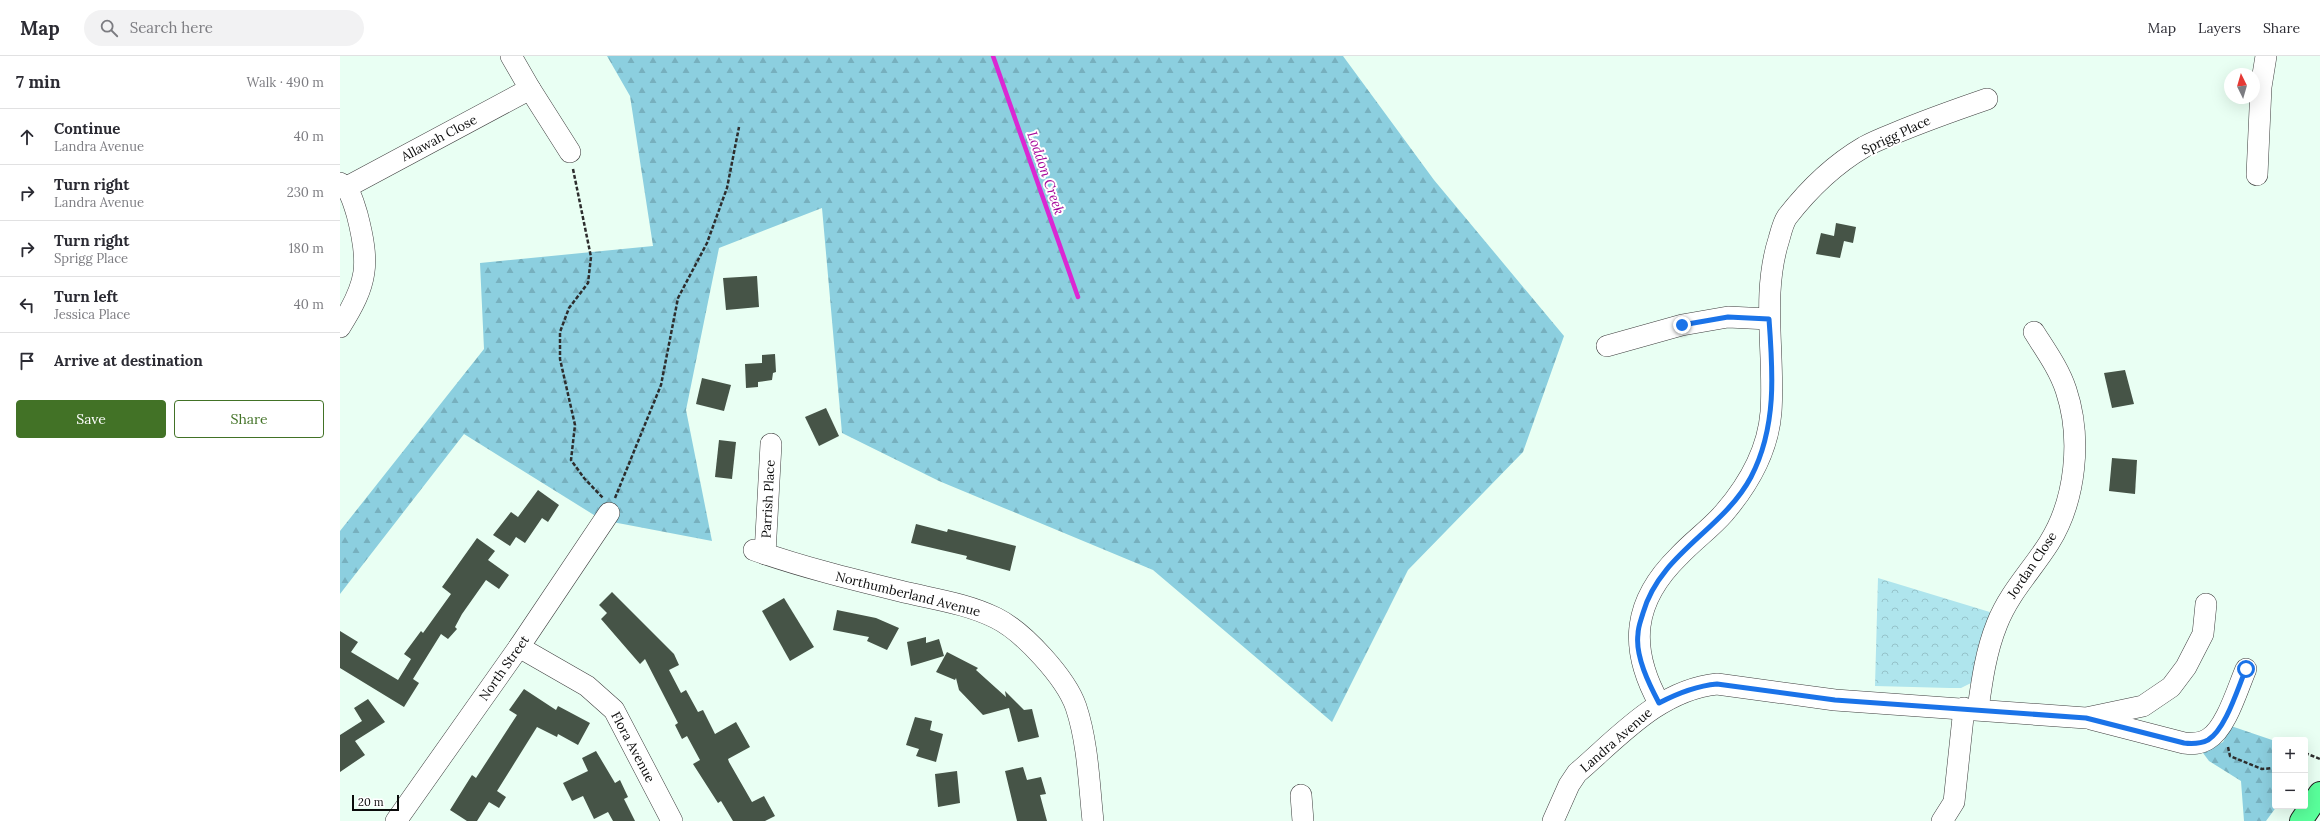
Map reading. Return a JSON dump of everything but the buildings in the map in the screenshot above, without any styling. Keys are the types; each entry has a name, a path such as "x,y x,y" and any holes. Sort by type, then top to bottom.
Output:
{"main road":[{"path":"2301,821 2320,793"}],"street":[{"path":"511,56 570,152"},
{"path":"2257,175 2261,87 2266,56"},
{"name":"Allawah Close","path":"344,185 530,89"},
{"name":"Sprigg Place","path":"1659,703 1641,662 1637,635 1646,605 1658,579 1678,557 1723,514 1751,477 1765,441 1771,414 1772,368 1769,319 1772,262 1785,219 1816,183 1864,147 1924,120 1987,99"},
{"path":"340,327 359,293 363,281 366,262 364,242 344,185"},
{"path":"1607,346 1682,325 1728,317 1769,319"},
{"name":"Jordan Close","path":"1942,821 1954,802 1971,709 1997,623 2012,593 2050,542 2067,504 2071,485 2074,448 2072,412 2066,390 2057,369 2034,332"},
{"name":"Parrish Place","path":"759,552 770,490 770,444"},
{"name":"North Street","path":"396,821 519,647 609,513"},
{"name":"Northumberland Avenue","path":"759,552 810,570 969,607 997,619 1024,640 1055,671 1068,688 1076,708 1084,742 1093,821"},
{"name":"Landra Avenue","path":"2086,718 2143,706 2171,687 2186,667 2203,634 2206,604"},
{"name":"Flora Avenue","path":"519,647 587,686 614,710 672,821"},
{"name":"Landra Avenue","path":"1553,821 1569,785 1577,773 1659,703 1688,690 1717,684 1835,700 2086,718 2184,743 2196,744 2209,739 2218,730 2228,712 2246,669"},
{"path":"1301,795 1303,821"}],"path":[{"path":"609,513 661,386 678,298 707,243 727,188 739,127"},
{"path":"570,152 591,257 588,283 568,308 560,332 560,358 575,425 571,460 584,478 602,495 609,513"},
{"path":"2229,742 2227,749 2230,756 2262,770 2272,768"},
{"path":"2308,754 2320,759"}],"green space":[{"path":"607,56 1343,56 1434,180 1564,336 1523,452 1408,570 1332,722 1153,570 939,481 842,433 822,208 719,248 686,410 712,541 602,520 464,434 340,594 340,531 484,349 480,263 653,246 630,96"},
{"path":"1878,578 1993,613 1971,683 1961,688 1875,686"},
{"path":"2231,726 2272,740 2272,809 2275,809 2266,821 2244,821 2241,781 2209,761 2203,753 2223,742"}],"waterway":[{"name":"Loddon Creek","path":"993,56 1078,297"}],"route":[{"path":"1682,325 1728,317 1769,319 1772,368 1771,414 1765,441 1751,477 1723,514 1678,557 1658,579 1646,605 1637,635 1641,662 1659,703 1681,692 1702,685 1737,685 1835,700 2051,714 2086,718 2184,743 2196,744 2209,739 2218,730 2228,712 2246,669"}]}
